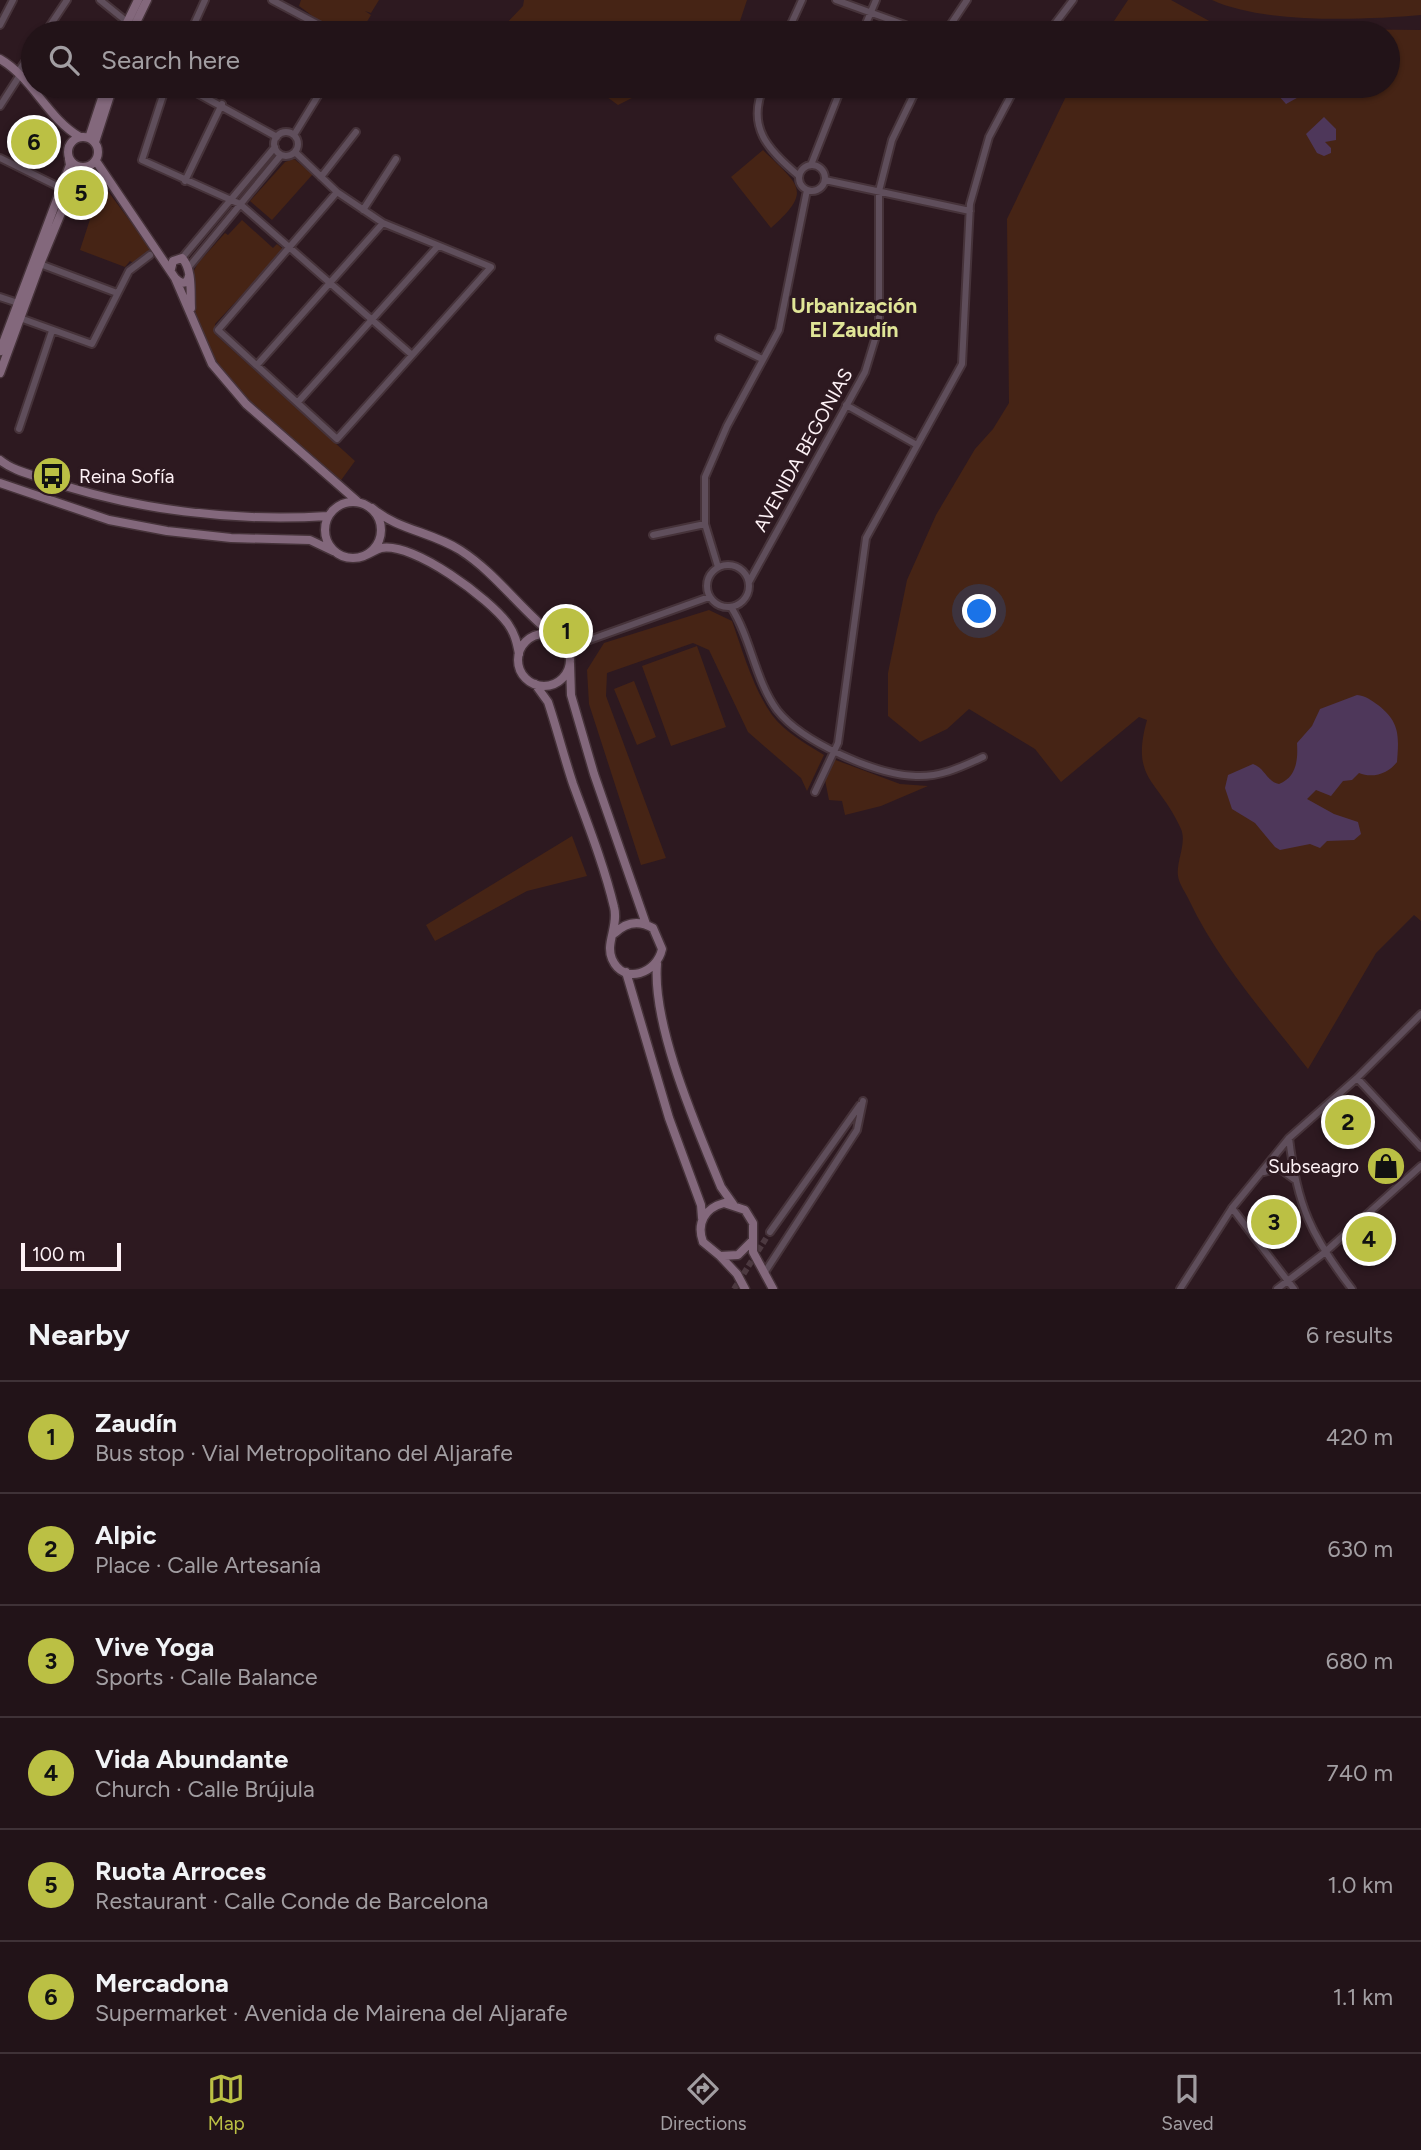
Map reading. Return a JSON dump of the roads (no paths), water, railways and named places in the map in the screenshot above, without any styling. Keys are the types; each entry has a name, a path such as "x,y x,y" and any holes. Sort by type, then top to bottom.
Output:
{"main road":[{"path":"126,21 138,0"},
{"path":"137,21 147,0"},
{"path":"0,59 21,75"},
{"path":"0,351 70,165 71,143 67,130 40,98"},
{"path":"88,139 102,98"},
{"path":"88,139 107,98"},
{"path":"67,130 88,139 99,150 93,164"},
{"path":"71,143 88,139"},
{"path":"69,159 80,167 93,164"},
{"path":"93,164 171,269 212,364 246,404 357,501 372,508 389,522 459,550 498,581 531,618 567,648 571,695 579,721 646,924 661,941 657,964 658,990 672,1052 721,1187 733,1204 751,1218 754,1233 751,1242 738,1255 720,1256"},
{"path":"0,373 40,264 80,167"},
{"path":"158,250 180,259 189,272 191,315"},
{"path":"171,269 173,261 180,259"},
{"path":"175,278 181,283 187,282 189,272"},
{"path":"0,460 15,469 62,485 155,506 240,515 328,516"},
{"path":"0,484 109,520 167,531 232,538 310,540 353,558 382,548 397,550 427,561 456,578 506,622 517,640 519,668 548,702 572,781 600,858 615,909 611,955 626,972 669,1118 701,1205 702,1242 737,1274 745,1289"},
{"path":"336,484 343,503"},
{"path":"333,551 325,536 328,516 343,503 357,501"},
{"path":"366,555 374,549 382,535 380,519 372,508"},
{"path":"519,654 522,646 536,635 553,635"},
{"path":"535,684 544,686 561,680 570,663"},
{"path":"615,933 629,923 646,924"},
{"path":"626,972 643,973 657,964"},
{"path":"702,1218 716,1205 733,1204"},
{"path":"751,1242 753,1252 773,1289"}],"street":[{"path":"0,25 13,0"},
{"path":"53,21 67,0"},
{"path":"100,0 126,21"},
{"path":"196,21 205,0"},
{"path":"272,0 311,21"},
{"path":"792,21 802,0"},
{"path":"836,0 894,21"},
{"path":"867,21 876,0"},
{"path":"953,21 967,0"},
{"path":"1057,21 1073,0"},
{"path":"0,106 21,70"},
{"path":"162,98 142,160 240,204 412,355"},
{"path":"209,98 277,137"},
{"path":"294,135 317,98"},
{"path":"760,98 755,116 760,130 782,161 799,176 801,184 807,190 819,189 825,180"},
{"path":"799,176 803,169 811,165 837,98"},
{"name":"AVENIDA BEGONIAS","path":"748,582 865,372 879,326 879,191 892,140 912,98"},
{"path":"815,792 838,743 866,538 962,364 970,211 989,137 1010,98"},
{"path":"185,181 222,104"},
{"path":"180,259 275,147 277,137 286,132 294,135 298,142 295,152"},
{"path":"321,177 356,132"},
{"path":"275,147 281,155"},
{"path":"295,152 337,192 383,223 491,267 337,439 218,330 337,192"},
{"path":"189,272 281,155 295,152"},
{"path":"0,158 61,188"},
{"path":"363,210 396,159"},
{"path":"811,165 821,169 825,180"},
{"path":"825,180 970,211"},
{"path":"718,567 705,524 705,477 762,359 779,330 807,190"},
{"path":"257,365 383,223"},
{"path":"298,402 438,246"},
{"path":"20,318 92,344 129,271 150,255"},
{"path":"40,264 117,293"},
{"path":"0,297 18,303"},
{"path":"19,429 52,331"},
{"path":"719,338 762,359"},
{"path":"846,405 917,446"},
{"path":"653,536 705,524"},
{"path":"734,566 741,569 748,582 743,600 731,607 721,606 709,597 708,578 718,567 734,566"},
{"path":"567,648 709,597"},
{"path":"731,607 776,709 809,737 834,751 882,770 915,776 948,773 982,757"},
{"path":"1180,1289 1231,1208 1289,1138 1357,1078 1421,1014"},
{"path":"1357,1078 1421,1147"},
{"path":"765,1272 857,1130 863,1101 770,1232"},
{"path":"1289,1138 1295,1180 1304,1214 1324,1253 1352,1289"},
{"path":"1277,1289 1324,1253 1421,1166"},
{"path":"1258,1176 1270,1169 1279,1168 1289,1172 1295,1180"},
{"path":"1231,1208 1294,1289"}],"tunnel":[{"path":"734,1289 770,1232"}],"place":[{"name":"Mercadona","path":"34,142"},
{"name":"Ruota Arroces","path":"81,193"},
{"name":"Reina Sofía","path":"52,476"},
{"name":"Zaudín","path":"566,631"},
{"name":"Alpic","path":"1348,1122"},
{"name":"Subseagro","path":"1386,1166"},
{"name":"Vive Yoga","path":"1274,1222"},
{"name":"Vida Abundante","path":"1369,1239"}],"district":[{"name":"Urbanización El Zaudín","path":"854,317"}]}
